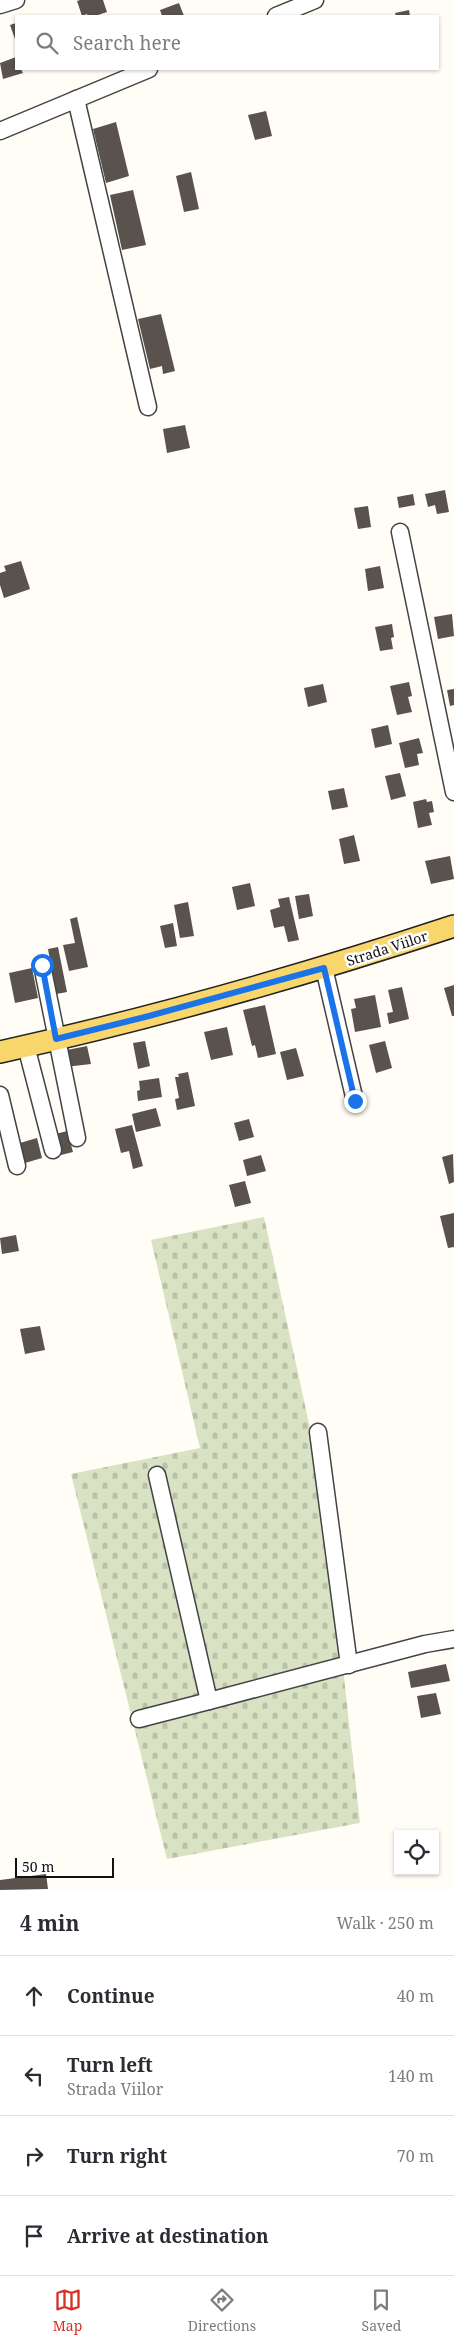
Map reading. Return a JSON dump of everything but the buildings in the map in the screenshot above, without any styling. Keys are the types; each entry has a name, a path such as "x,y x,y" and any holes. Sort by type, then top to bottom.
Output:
{"main road":[{"name":"Strada Viilor","path":"0,1052 149,1016 324,968 454,926"}],"street":[{"path":"0,5 16,0"},
{"path":"278,15 315,0"},
{"path":"0,131 148,70"},
{"path":"76,99 148,407"},
{"path":"400,532 454,792"},
{"path":"42,965 77,1138"},
{"path":"324,968 355,1101"},
{"path":"26,1046 53,1150"},
{"path":"0,1096 18,1166"},
{"path":"318,1432 349,1665"},
{"path":"157,1475 209,1701"},
{"path":"139,1719 425,1644 454,1639"}],"green space":[{"path":"264,1217 310,1428 344,1677 360,1823 167,1859 71,1474 200,1448 151,1240"}],"route":[{"path":"42,965 56,1039 149,1016 324,968 355,1101"}]}
